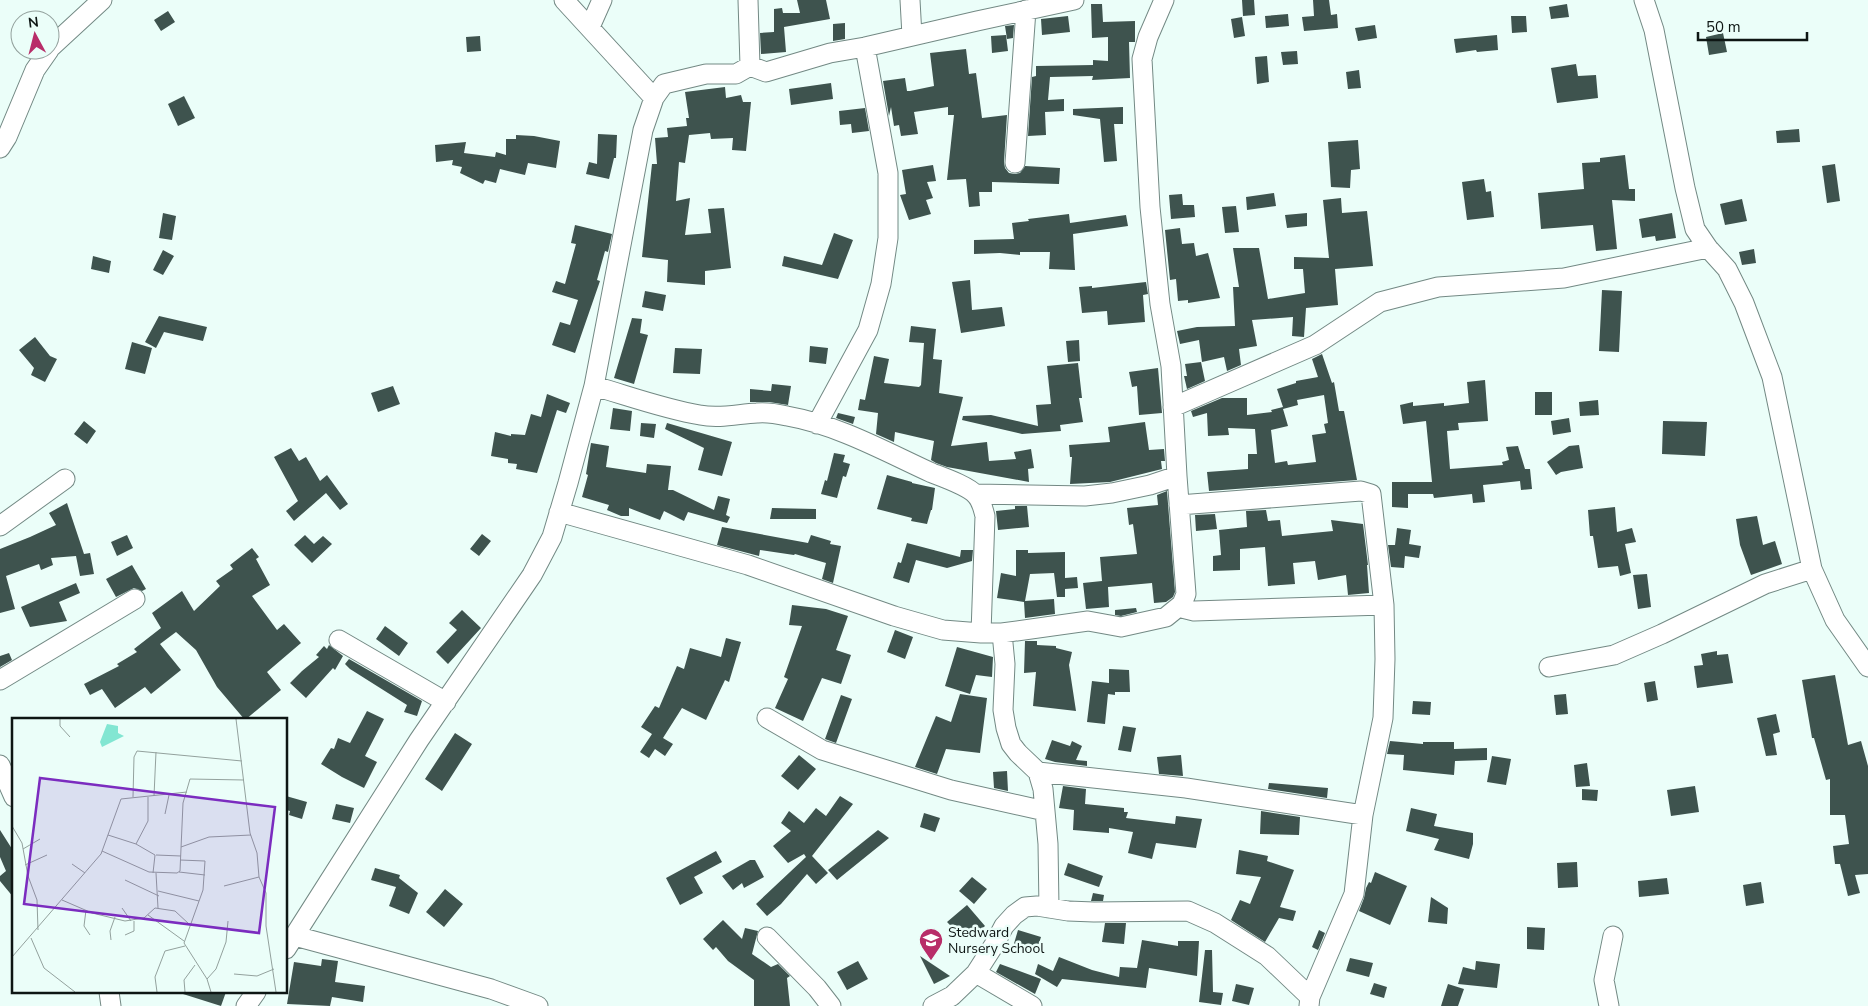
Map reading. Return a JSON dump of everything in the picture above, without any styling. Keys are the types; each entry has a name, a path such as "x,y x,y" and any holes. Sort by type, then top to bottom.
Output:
{"street":[{"path":"60,39 102,0"},
{"path":"564,0 654,98"},
{"path":"590,27 602,0"},
{"path":"748,0 750,66"},
{"path":"910,0 912,36"},
{"path":"750,66 766,72 830,53 865,48 1037,5 1074,0"},
{"path":"559,512 748,565 927,626 944,630 1002,633 1088,621 1121,627 1166,617 1182,604 1186,594 1171,366 1160,304 1150,207 1142,59 1148,36 1164,0"},
{"path":"1644,0 1654,30 1685,188 1696,229 1708,248 1727,269 1744,303 1772,376 1812,569 1835,620 1868,667"},
{"path":"1015,163 1037,5"},
{"path":"817,424 868,330 881,284 888,238 888,173 865,48"},
{"path":"0,148 17,115 35,70 42,60"},
{"path":"538,1006 490,998 291,942 446,702 532,575 552,537 594,386 643,130 654,98 664,84 672,81 706,74 736,74 750,66"},
{"path":"1173,407 1315,344 1380,302 1438,287 1564,278 1708,248"},
{"path":"594,386 682,412 703,416 759,413 788,416 817,424 846,434 976,494 1085,496 1112,493 1150,485 1177,476"},
{"path":"0,526 65,478"},
{"path":"933,1006 952,996 976,973 1004,926 1014,915 1025,907 1037,906 1094,912 1188,911 1215,923 1267,956 1310,1001 1354,894 1363,815 1383,718 1384,605 1371,494 1361,491 1179,506"},
{"path":"976,494 982,503 985,516 981,633"},
{"path":"1549,668 1614,655 1765,584 1812,569"},
{"path":"0,680 135,599"},
{"path":"1182,604 1182,608 1194,611 1384,605"},
{"path":"1002,633 1005,664 1003,710 1006,728 1011,744 1038,772 1043,789 1048,844 1049,908"},
{"path":"339,640 446,702"},
{"path":"767,718 822,750 950,790 1045,811"},
{"path":"0,765 12,792"},
{"path":"1038,772 1196,790 1363,815"},
{"path":"1609,1006 1604,980 1613,936"},
{"path":"766,937 817,988 831,1006"},
{"path":"976,973 1032,1006"},
{"path":"246,1006 255,994"}],"building":[{"path":"797,0 826,0 830,19 784,27 786,52 761,54 760,33 774,32 774,9 782,8 783,13 800,13"},
{"path":"1242,0 1254,0 1255,15 1243,16"},
{"path":"1313,0 1329,0 1331,15 1337,14 1338,28 1304,31 1302,17 1314,16"},
{"path":"1091,4 1102,4 1103,22 1135,21 1135,42 1129,42 1130,78 1092,80 1093,76 1050,77 1048,100 1064,99 1064,111 1045,112 1046,135 1028,136 1032,77 1036,76 1036,66 1093,65 1093,60 1108,61 1108,37 1092,38"},
{"path":"1567,4 1569,17 1551,19 1549,7"},
{"path":"168,11 175,22 161,31 154,20"},
{"path":"1288,14 1289,26 1266,28 1265,16"},
{"path":"1068,16 1070,32 1042,35 1041,19"},
{"path":"1511,16 1526,16 1527,32 1512,33"},
{"path":"1242,17 1245,36 1234,38 1231,19"},
{"path":"845,23 845,39 833,41 833,24"},
{"path":"1014,25 1013,38 1007,39 1005,26"},
{"path":"1375,25 1377,38 1358,41 1355,28"},
{"path":"1723,33 1727,52 1709,55 1706,37"},
{"path":"1006,35 1008,51 992,53 991,36"},
{"path":"1497,35 1498,50 1477,52 1476,50 1456,53 1454,39"},
{"path":"480,36 481,51 467,52 466,37"},
{"path":"966,49 969,74 976,73 982,118 1007,115 1005,168 1009,173 1015,174 1020,173 1025,166 1060,168 1059,184 992,182 992,192 979,192 980,206 969,207 966,179 947,180 954,115 948,115 948,107 914,112 918,134 901,136 899,125 894,126 891,107 889,116 883,81 905,78 907,91 934,86 930,53"},
{"path":"1297,51 1298,64 1283,65 1281,52"},
{"path":"1267,56 1269,82 1257,84 1255,57"},
{"path":"1576,64 1578,76 1596,75 1598,98 1557,103 1551,68"},
{"path":"1359,70 1361,88 1348,89 1346,72"},
{"path":"831,83 833,99 791,105 789,89"},
{"path":"725,87 726,98 741,95 743,102 751,102 746,151 732,150 733,138 711,139 710,133 689,135 685,163 679,162 676,201 690,198 685,235 711,233 708,209 724,208 731,268 705,271 705,285 667,282 668,260 642,257 652,164 657,164 655,138 668,137 667,128 687,126 686,118 689,118 685,92"},
{"path":"184,96 195,118 178,126 168,104"},
{"path":"1123,107 1123,124 1114,124 1117,161 1104,162 1100,119 1073,115 1073,109"},
{"path":"865,108 869,131 852,133 851,124 840,125 839,111"},
{"path":"1799,129 1800,142 1777,143 1776,131"},
{"path":"598,134 617,135 616,158 614,158 609,179 586,174 589,162 597,164"},
{"path":"516,135 560,141 556,168 528,163 525,175 500,169 496,183 485,180 483,184 460,173 462,167 452,165 453,160 436,162 435,145 466,142 464,153 495,157 496,152 506,155 506,139 516,139"},
{"path":"1358,140 1360,169 1351,170 1350,188 1331,187 1328,142"},
{"path":"1625,155 1629,189 1635,189 1635,201 1612,200 1617,249 1596,251 1593,225 1541,229 1538,193 1584,189 1582,163 1600,162 1600,158"},
{"path":"1835,164 1840,201 1827,203 1822,166"},
{"path":"933,165 936,181 927,182 933,198 926,200 931,214 909,220 900,195 906,194 902,170"},
{"path":"1484,179 1486,192 1491,191 1494,217 1467,220 1462,182"},
{"path":"1274,193 1276,206 1247,210 1246,197"},
{"path":"1182,194 1183,205 1194,205 1195,217 1171,219 1169,195"},
{"path":"1341,198 1342,213 1367,211 1373,266 1335,269 1338,305 1306,308 1304,337 1292,336 1293,317 1252,320 1257,346 1239,349 1241,365 1227,371 1224,357 1202,362 1199,340 1180,344 1177,331 1197,327 1235,326 1233,287 1239,287 1233,248 1259,248 1268,299 1305,293 1303,269 1294,269 1294,257 1329,258 1323,200"},
{"path":"1742,199 1747,221 1725,225 1720,204"},
{"path":"1236,206 1239,232 1225,233 1222,207"},
{"path":"163,213 176,216 172,240 159,238"},
{"path":"1307,213 1307,226 1287,228 1285,215"},
{"path":"1672,213 1676,238 1656,241 1655,236 1642,238 1639,219"},
{"path":"1069,214 1070,223 1126,215 1128,226 1073,234 1075,270 1049,269 1050,252 1020,252 1020,255 1000,253 974,254 974,240 1014,239 1012,223"},
{"path":"575,225 612,234 608,252 605,251 597,280 600,281 575,353 552,345 560,322 570,325 578,300 552,292 556,281 565,284 576,244 571,243"},
{"path":"1180,228 1182,244 1194,243 1196,256 1208,253 1220,298 1188,303 1188,300 1178,301 1176,279 1170,280 1165,230"},
{"path":"834,233 853,240 838,279 782,266 784,256 822,265"},
{"path":"1754,249 1756,263 1742,265 1739,252"},
{"path":"163,250 174,256 163,275 153,270"},
{"path":"93,256 111,261 109,273 91,269"},
{"path":"970,280 972,310 1002,307 1005,326 961,333 952,282"},
{"path":"1146,282 1148,294 1143,295 1145,322 1108,325 1107,311 1082,313 1079,287 1092,286 1092,288"},
{"path":"1602,290 1622,291 1619,352 1599,351"},
{"path":"645,291 666,295 663,311 642,307"},
{"path":"159,316 207,327 203,341 164,332 156,348 145,342"},
{"path":"632,318 642,319 640,333 648,335 634,384 614,378"},
{"path":"911,326 936,329 933,359 942,360 939,393 963,397 951,446 987,442 989,461 1016,459 1014,452 1031,449 1034,468 1028,469 1029,482 947,467 936,463 931,460 934,441 895,432 894,442 876,434 878,413 858,410 860,399 865,400 874,356 889,359 884,383 919,387 921,385 924,343 909,342"},
{"path":"35,337 50,356 57,359 45,382 31,375 34,368 19,350"},
{"path":"1079,340 1080,361 1068,362 1066,341"},
{"path":"132,342 152,348 145,374 125,369"},
{"path":"810,346 828,348 826,364 809,362"},
{"path":"675,348 702,349 700,374 673,373"},
{"path":"1322,354 1332,383 1334,382 1339,411 1344,411 1357,480 1209,491 1207,472 1248,469 1248,454 1257,454 1255,429 1228,428 1229,435 1208,436 1207,413 1193,417 1191,411 1222,398 1247,398 1247,415 1272,412 1271,410 1283,407 1277,389 1296,383 1296,381 1318,377 1312,359","holes":["1324,395 1328,423 1324,424 1326,433 1312,435 1316,462 1288,465 1287,461 1275,463 1271,430 1288,426 1283,409 1298,405 1297,400"]},
{"path":"1201,362 1205,381 1187,389 1184,376 1187,376 1185,364"},
{"path":"1078,363 1082,398 1079,398 1083,422 1060,425 1061,431 1022,434 962,420 963,416 991,415 1038,426 1036,405 1051,404 1047,366"},
{"path":"1158,368 1162,413 1139,415 1137,386 1132,387 1129,372"},
{"path":"1485,380 1488,421 1458,423 1459,430 1447,431 1450,469 1503,465 1502,462 1509,460 1506,447 1518,446 1525,469 1530,469 1532,489 1521,490 1520,481 1483,485 1485,502 1473,503 1472,494 1434,498 1433,494 1408,494 1408,508 1392,507 1392,482 1432,482 1426,421 1403,424 1400,405 1413,402 1413,406 1444,403 1444,406 1469,403 1467,382"},
{"path":"772,384 791,386 788,405 750,402 750,389 771,391"},
{"path":"393,386 400,404 378,412 371,393"},
{"path":"1535,392 1552,392 1552,415 1535,415"},
{"path":"547,394 570,403 566,413 557,410 537,473 516,469 517,464 508,463 508,459 491,456 495,432 511,436 511,434 525,435 531,414 541,417"},
{"path":"1598,400 1599,415 1580,416 1579,402"},
{"path":"613,408 632,411 630,431 610,429"},
{"path":"838,413 855,417 853,424 836,418"},
{"path":"1569,418 1571,432 1553,435 1551,421"},
{"path":"84,421 96,431 87,444 74,434"},
{"path":"1663,421 1707,422 1705,456 1662,454"},
{"path":"1145,422 1149,450 1164,449 1165,461 1161,461 1162,469 1110,482 1070,484 1072,457 1070,457 1069,445 1110,442 1108,427"},
{"path":"641,423 656,424 654,438 640,436"},
{"path":"667,423 732,442 722,476 698,470 704,448 665,429"},
{"path":"591,443 609,446 606,467 646,473 647,464 671,466 668,490 673,490 714,510 718,496 730,499 726,515 730,517 727,523 688,512 684,521 664,511 660,520 629,508 629,516 621,516 607,510 609,505 582,497 588,475 586,474"},
{"path":"1579,445 1583,468 1561,472 1556,475 1547,462 1569,446"},
{"path":"291,448 299,461 306,457 320,481 327,475 348,504 340,510 326,493 294,521 286,511 298,501 274,457"},
{"path":"834,453 845,455 843,462 850,464 846,477 843,476 837,498 821,494 825,480 827,481"},
{"path":"887,475 935,488 932,510 927,524 911,521 912,518 877,509"},
{"path":"1167,491 1175,592 1173,597 1166,602 1154,603 1152,583 1108,587 1109,607 1086,609 1083,583 1102,581 1100,557 1137,554 1133,524 1129,525 1127,508 1158,505 1157,495"},
{"path":"67,503 84,554 90,553 94,574 80,576 76,556 51,558 53,565 41,570 39,564 6,576 15,609 0,613 0,549 56,525 49,513"},
{"path":"1015,506 1027,506 1029,527 998,530 996,511 1015,509"},
{"path":"1615,507 1617,532 1632,528 1636,542 1625,544 1631,573 1620,576 1618,566 1598,568 1593,536 1590,536 1588,510"},
{"path":"772,508 816,509 816,519 770,519"},
{"path":"1266,510 1268,521 1280,520 1282,536 1333,531 1331,520 1363,524 1369,593 1348,595 1346,575 1318,580 1315,561 1293,563 1295,584 1268,586 1265,547 1240,549 1240,570 1213,571 1213,556 1221,555 1219,530 1247,527 1246,511"},
{"path":"1215,514 1217,529 1196,531 1195,515"},
{"path":"1757,516 1763,545 1775,541 1782,564 1751,575 1740,545 1736,519"},
{"path":"722,527 808,543 811,535 831,541 830,544 841,546 833,583 822,579 826,563 795,554 760,550 759,556 717,545"},
{"path":"1397,528 1411,530 1409,544 1421,546 1419,558 1405,556 1404,568 1391,567 1388,545 1395,545"},
{"path":"482,534 491,541 479,556 470,549"},
{"path":"127,535 133,548 117,556 111,542"},
{"path":"305,535 314,544 323,536 332,544 312,563 294,545"},
{"path":"907,543 960,557 961,550 973,550 972,561 947,568 916,560 909,583 893,578 898,562 901,563"},
{"path":"252,548 259,557 256,559 270,585 252,596 277,630 284,624 301,643 267,672 281,690 247,718 243,718 217,687 196,650 176,632 160,644 181,670 151,694 145,687 115,708 102,689 90,695 84,684 119,666 117,664 137,652 134,649 161,628 152,613 182,591 194,611 220,586 216,581 233,569 230,565"},
{"path":"1016,550 1028,550 1028,553 1065,552 1065,578 1077,577 1078,588 1065,589 1065,597 1057,597 1054,573 1030,574 1025,601 1054,599 1055,614 1025,618 1024,602 997,598 1001,573 1016,576"},
{"path":"132,565 146,589 142,591 134,588 116,597 106,579"},
{"path":"1647,574 1651,607 1638,609 1633,575"},
{"path":"76,583 80,593 59,602 67,621 30,627 21,607"},
{"path":"792,605 826,609 848,616 836,650 851,655 841,684 822,678 803,721 775,708 788,679 784,677 802,626 789,625"},
{"path":"1136,608 1137,612 1121,616 1115,615 1115,610"},
{"path":"462,610 481,628 448,664 436,652 457,630 449,623"},
{"path":"385,626 408,643 399,656 376,639"},
{"path":"895,630 913,637 905,659 887,652"},
{"path":"726,638 741,642 729,682 725,680 706,720 682,708 663,738 673,744 665,756 655,749 649,758 640,752 652,734 641,727 655,706 659,708 677,666 684,669 690,648 721,657"},
{"path":"1025,641 1037,641 1037,645 1056,646 1056,648 1072,652 1069,665 1076,711 1033,706 1036,672 1024,673"},
{"path":"329,645 343,656 335,670 333,668 306,698 290,683 319,657 316,655 324,646 327,649"},
{"path":"957,647 993,657 992,677 976,675 970,694 945,686"},
{"path":"1717,651 1717,655 1728,654 1733,683 1697,688 1694,666 1703,665 1701,654"},
{"path":"9,653 12,660 0,667 0,656"},
{"path":"349,659 422,701 417,716 404,712 407,705 350,669 345,664"},
{"path":"1109,669 1129,670 1130,692 1115,692 1115,695 1108,694 1105,724 1087,722 1092,681 1109,683"},
{"path":"1835,675 1848,745 1861,741 1868,766 1868,874 1855,875 1860,893 1848,896 1840,864 1835,864 1833,846 1849,844 1845,815 1830,815 1830,779 1826,780 1814,738 1812,738 1802,680"},
{"path":"1655,681 1658,700 1647,702 1644,683"},
{"path":"960,694 987,698 980,753 946,749 937,774 915,767 936,716 951,722"},
{"path":"1566,694 1568,714 1556,715 1554,695"},
{"path":"841,695 852,699 836,743 825,739"},
{"path":"1413,701 1431,702 1430,715 1412,714"},
{"path":"367,711 384,719 365,756 377,762 364,788 321,764 331,748 334,749 338,738 350,743"},
{"path":"1776,714 1780,732 1773,734 1777,755 1766,756 1757,718"},
{"path":"1123,726 1136,728 1131,752 1118,750"},
{"path":"455,733 472,744 442,791 425,779"},
{"path":"1052,740 1070,746 1072,741 1082,746 1076,760 1087,761 1087,766 1045,759"},
{"path":"1390,741 1423,744 1423,742 1454,742 1454,749 1487,748 1487,760 1455,761 1454,775 1403,770 1404,755 1387,754"},
{"path":"799,755 816,769 798,790 781,776"},
{"path":"1181,755 1183,776 1159,774 1157,757"},
{"path":"1492,756 1511,759 1506,785 1487,782"},
{"path":"1587,763 1590,786 1576,787 1574,765"},
{"path":"1007,771 1008,791 994,788 993,772"},
{"path":"1269,783 1328,788 1327,798 1268,789"},
{"path":"1063,786 1086,789 1085,804 1124,808 1124,812 1128,812 1126,818 1175,824 1176,816 1202,819 1196,848 1156,843 1152,859 1128,853 1133,832 1109,828 1109,833 1073,830 1074,810 1059,808"},
{"path":"1695,786 1699,812 1671,816 1667,790"},
{"path":"1582,789 1598,790 1597,801 1582,800"},
{"path":"840,796 853,804 812,856 828,873 816,884 807,874 781,904 767,916 756,904 806,857 804,854 788,863 773,846 791,831 781,823 789,811 804,823 816,808 826,816"},
{"path":"288,797 307,802 302,819 289,815 290,811 288,810"},
{"path":"336,804 354,808 350,823 332,819"},
{"path":"1411,808 1437,814 1434,826 1473,833 1473,844 1469,859 1434,850 1439,839 1406,831"},
{"path":"1261,811 1300,817 1299,835 1260,834"},
{"path":"924,813 940,818 935,832 920,827"},
{"path":"0,830 12,849 12,896 0,881 0,876 6,871 0,857"},
{"path":"878,830 889,838 837,880 828,870"},
{"path":"1239,850 1268,856 1267,861 1294,870 1280,907 1296,911 1293,921 1279,918 1265,942 1231,920 1240,900 1250,904 1261,877 1236,874"},
{"path":"716,851 722,862 694,877 703,893 680,905 666,878"},
{"path":"750,860 755,860 764,877 744,888 742,883 733,890 722,876"},
{"path":"1577,862 1578,887 1558,888 1557,863"},
{"path":"1068,863 1103,876 1099,887 1064,875"},
{"path":"375,868 400,875 399,878 418,893 409,914 389,906 396,887 371,880"},
{"path":"1375,872 1407,886 1390,925 1359,911 1366,888 1369,882 1371,883"},
{"path":"972,877 987,889 974,904 959,891"},
{"path":"1667,878 1669,894 1639,897 1638,881"},
{"path":"1761,882 1764,903 1746,906 1743,885"},
{"path":"445,889 463,904 444,927 426,912"},
{"path":"1093,893 1104,895 1103,901 1091,901"},
{"path":"1431,897 1448,908 1447,924 1428,922"},
{"path":"967,905 985,926 975,935 954,929 947,922"},
{"path":"723,920 742,939 745,928 758,931 752,954 771,967 778,964 790,976 787,978 790,1006 754,1006 754,980 728,961 716,947 713,950 703,939"},
{"path":"1105,923 1126,923 1124,944 1102,942"},
{"path":"1527,927 1545,928 1544,950 1527,949"},
{"path":"1018,930 1041,937 1036,953 1013,947"},
{"path":"1319,930 1325,933 1318,950 1312,947"},
{"path":"1142,940 1178,946 1178,941 1199,941 1197,976 1149,968 1146,988 1062,979 1057,987 1035,974 1038,964 1053,971 1059,957 1092,970 1119,977 1120,967 1137,968"},
{"path":"1205,950 1212,950 1213,992 1223,993 1221,1005 1199,1002"},
{"path":"920,956 950,976 934,984"},
{"path":"1350,958 1373,963 1369,977 1346,971"},
{"path":"322,959 338,961 335,982 365,986 363,1002 332,997 330,1006 287,1004 294,962 321,966"},
{"path":"858,961 868,979 847,990 837,972"},
{"path":"1476,961 1500,964 1497,988 1458,984 1463,967 1475,970"},
{"path":"1000,964 1041,979 1035,994 996,972"},
{"path":"1374,983 1387,987 1384,998 1370,994"},
{"path":"1236,984 1254,988 1249,1005 1232,1001"},
{"path":"1448,984 1464,989 1458,1006 1441,1006"},
{"path":"183,994 225,994 221,1006"}],"place":[{"name":"Stedward Nursery School","path":"931,961"}]}
